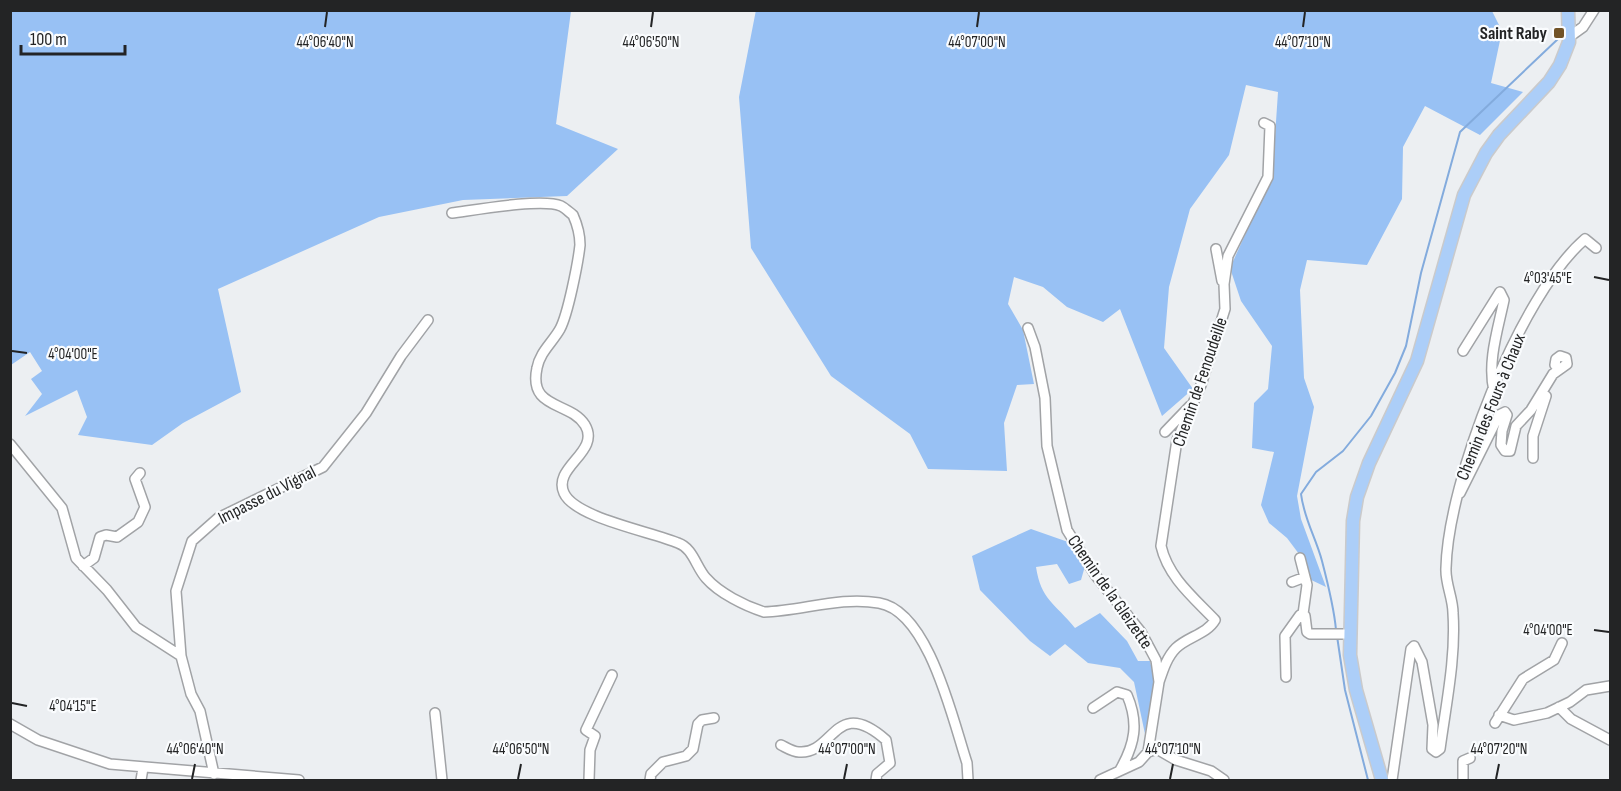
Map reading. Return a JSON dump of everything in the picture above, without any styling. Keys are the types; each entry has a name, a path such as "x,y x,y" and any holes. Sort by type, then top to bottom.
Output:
{"main road":[{"path":"1543,88 1564,41 1562,10"},
{"path":"1376,780 1370,745 1341,634 1357,497 1368,463 1417,361 1456,223 1479,180 1490,147 1543,88 1566,54 1569,16"},
{"path":"1370,745 1382,780"}],"street":[{"path":"1569,37 1583,27 1594,10"},
{"path":"1569,16 1587,18"},
{"name":"Chemin de Fenoudeille","path":"1159,682 1166,660 1176,648 1212,625 1215,620 1172,573 1164,561 1161,546 1178,440 1201,385 1221,327 1225,309 1224,284 1228,256 1268,177 1270,126 1264,123"},
{"path":"452,213 496,205 549,203 561,206 573,214 580,245 573,277 560,328 544,349 537,367 536,381 541,396 584,423 588,432 587,445 569,466 562,483 562,491 568,501 586,513 686,547 706,578 753,609 764,612 850,602 880,603 893,608 911,624 927,647 967,762 968,780"},
{"name":"Chemin des Fours à Chaux","path":"1392,780 1411,648 1414,646 1422,662 1433,725 1432,749 1436,752 1440,748 1450,680 1454,613 1445,570 1456,496 1465,462 1511,347 1569,254 1585,239 1596,248"},
{"path":"1216,249 1219,276 1224,284"},
{"path":"1463,351 1500,292 1504,300 1495,339 1491,381 1494,392"},
{"name":"Impasse du Vignal","path":"214,774 200,711 190,694 182,656 176,591 192,541 218,518 323,466 366,413 401,356 428,320"},
{"name":"Chemin de la Gleizette","path":"1028,328 1035,347 1045,398 1047,446 1067,530 1096,576 1123,607 1152,651 1159,682 1148,752"},
{"path":"1533,458 1533,436 1548,384 1553,374 1559,369"},
{"path":"1456,496 1461,492 1499,415 1505,412 1507,415 1502,430 1501,445 1505,451 1510,451 1516,426 1548,384"},
{"path":"1165,432 1186,407 1191,406"},
{"path":"10,444 62,508 72,550 83,566 107,590 136,627 182,656"},
{"path":"83,566 94,558 100,537 106,535 117,537 138,522 145,507 135,479 140,473"},
{"path":"1300,558 1307,591 1303,614 1307,632 1341,634"},
{"path":"1292,582 1305,577"},
{"path":"1286,677 1284,636 1303,614"},
{"path":"1562,643 1554,660 1524,680 1497,719 1514,720 1547,713 1586,690 1611,686"},
{"path":"589,780 590,750 595,736 586,730 612,675"},
{"path":"1093,708 1117,692 1127,695 1134,715 1135,737 1120,770"},
{"path":"1559,707 1570,719 1611,740"},
{"path":"435,714 442,780"},
{"path":"650,780 651,774 663,762 686,756 693,749 698,724 702,720 714,718"},
{"path":"781,745 796,752 803,752 816,747 841,725 847,723 872,728 886,740 890,763 877,774 876,780"},
{"path":"10,724 38,740 92,759 142,768 299,780"},
{"path":"1100,780 1138,762 1148,752 1157,750 1176,760 1211,771 1224,780"},
{"path":"1462,780 1463,761 1470,758"},
{"path":"141,780 142,768"}],"shaded area":[{"path":"11,10 571,11 556,124 618,149 567,196 463,200 379,217 218,289 241,392 183,423 152,445 78,435 87,417 77,390 25,416 42,394 31,379 42,371 30,352 11,365"},
{"path":"756,10 1492,11 1502,31 1491,83 1523,92 1480,135 1425,106 1403,147 1402,199 1367,265 1307,260 1300,290 1304,378 1314,407 1297,496 1301,519 1326,587 1307,578 1302,558 1287,538 1269,523 1261,505 1274,452 1252,448 1254,403 1268,389 1272,346 1241,301 1230,268 1272,181 1278,92 1246,85 1229,155 1190,209 1169,287 1164,348 1193,389 1162,416 1120,309 1103,322 1067,307 1043,287 1014,277 1008,304 1023,330 1034,384 1017,385 1004,423 1007,471 928,469 910,434 831,376 751,248 739,97"},
{"path":"1031,529 1071,543 1085,566 1081,580 1069,584 1057,564 1036,567 1041,587 1055,606 1075,628 1100,613 1127,641 1138,661 1150,661 1155,683 1145,734 1134,682 1120,668 1088,663 1065,644 1050,656 1030,641 980,590 972,556"}],"waterway":[{"path":"1336,630 1324,570 1301,494 1316,472 1343,451 1371,416 1395,373 1406,346 1421,273 1460,132 1559,38"},
{"path":"1337,636 1345,690 1368,780"}],"place":[{"name":"Saint Raby","path":"1559,33"}]}
